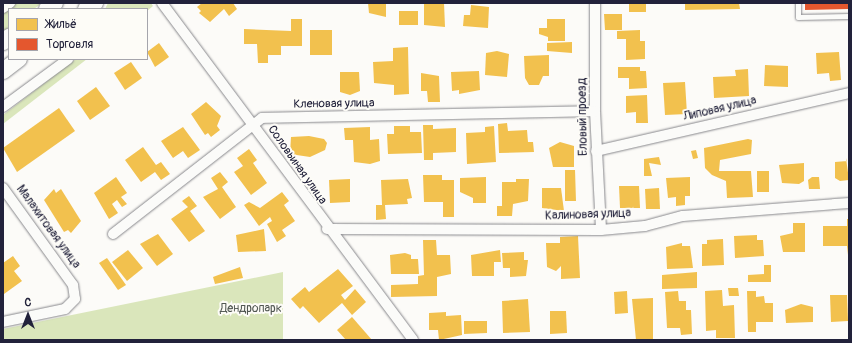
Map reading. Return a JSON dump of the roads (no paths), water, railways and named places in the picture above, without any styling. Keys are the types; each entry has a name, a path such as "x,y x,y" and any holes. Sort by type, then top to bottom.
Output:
{"main road":[{"path":"3,71 18,60"}],"street":[{"path":"3,8 10,3"},
{"name":"Соловьиная улица","path":"162,3 254,126 327,229 413,340"},
{"name":"Еловый проезд","path":"595,3 596,151 601,230"},
{"path":"3,107 67,60"},
{"name":"Липовая улица","path":"596,151 849,92"},
{"name":"Кленовая улица","path":"113,234 254,126 262,118 595,111"},
{"name":"Малахитовая улица","path":"3,188 73,285 75,299 65,309 3,322"},
{"name":"Калиновая улица","path":"327,229 601,230 646,226 683,216 849,203"}],"lane":[{"path":"798,3 798,17 849,16"}],"park label":[{"name":"Дендропарк","path":"251,309"}]}
